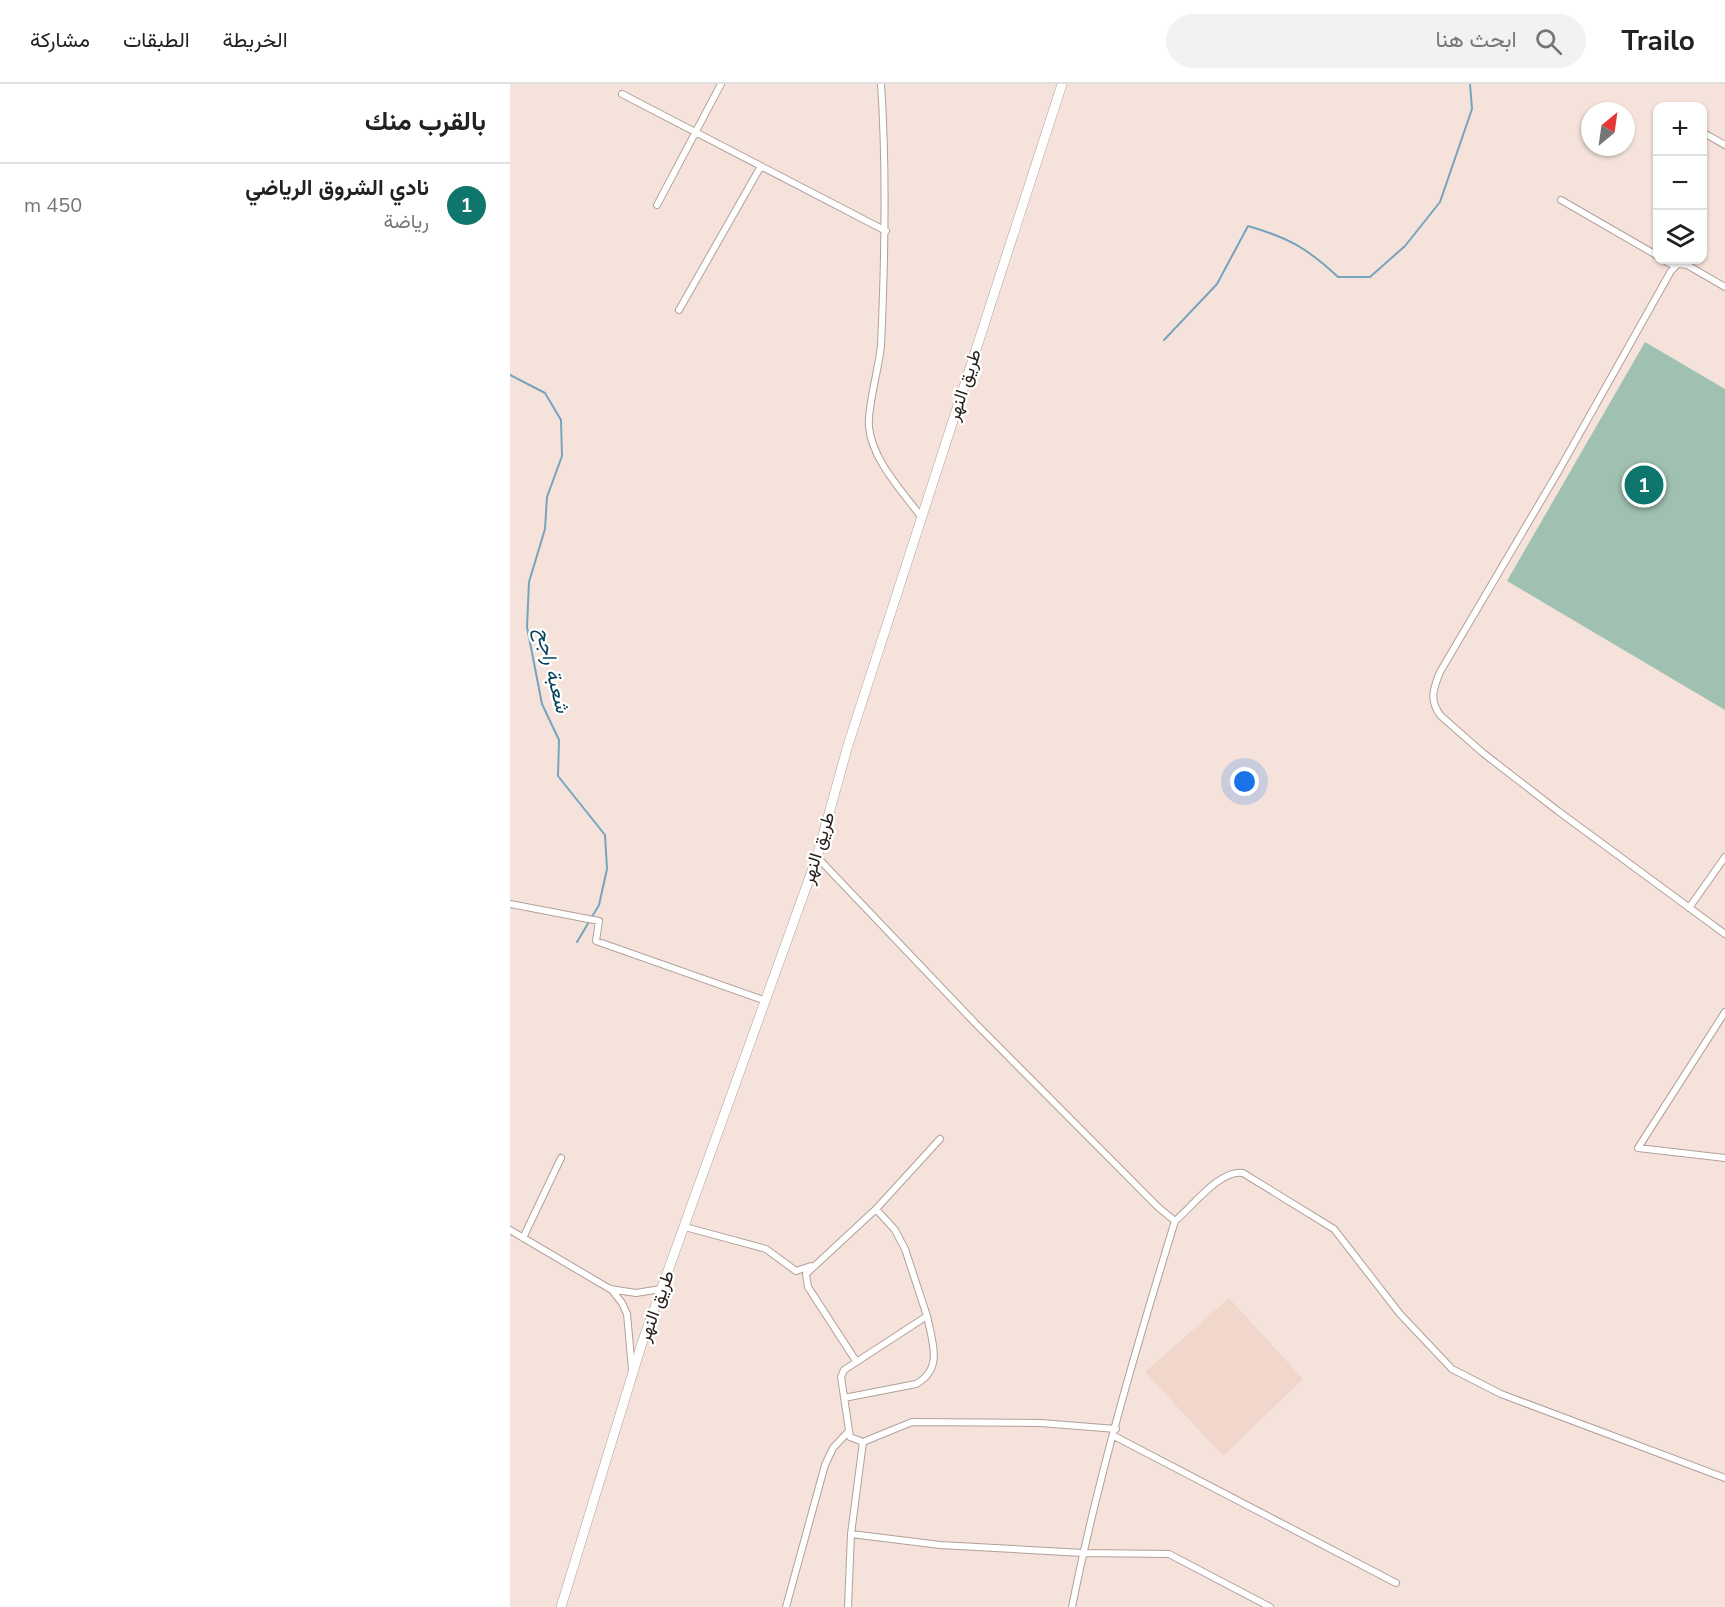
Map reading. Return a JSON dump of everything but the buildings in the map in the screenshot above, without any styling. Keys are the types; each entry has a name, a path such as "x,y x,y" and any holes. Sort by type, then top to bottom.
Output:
{"main road":[{"name":"طريق النهر","path":"561,1607 661,1289 817,856 848,746 1062,84"}],"street":[{"path":"657,205 721,84"},
{"path":"881,84 886,168 886,231 880,360 869,427 876,448 889,472 921,518"},
{"path":"622,94 696,135 761,165 863,222 886,231"},
{"path":"1707,135 1725,145"},
{"path":"679,310 761,165"},
{"path":"1561,200 1653,253"},
{"path":"1670,264 1687,265 1725,287"},
{"path":"1674,266 1440,672 1432,693 1435,709 1483,753 1725,934"},
{"path":"817,856 985,1034 1159,1208 1175,1221"},
{"path":"1689,908 1725,857"},
{"path":"510,904 598,921 596,941 766,1001"},
{"path":"1725,1012 1638,1148 1725,1158"},
{"path":"856,1361 806,1282 806,1274 876,1209 940,1139"},
{"path":"523,1238 561,1158"},
{"path":"1072,1607 1083,1553 1157,1274 1175,1221 1223,1176 1236,1172 1242,1173 1334,1229 1407,1321 1452,1369 1478,1384 1533,1407 1725,1478"},
{"path":"844,1398 916,1384 924,1380 933,1369 935,1359 927,1316 905,1249 895,1230 876,1209"},
{"path":"685,1227 734,1238 766,1249 796,1271 814,1265"},
{"path":"510,1230 610,1289 622,1302 627,1314 633,1375"},
{"path":"610,1289 636,1293 661,1289"},
{"path":"927,1316 844,1370 841,1377 848,1432 853,1440 863,1442 912,1422 1041,1424 1115,1432 1396,1583"},
{"path":"786,1607 825,1465 833,1448 848,1432"},
{"path":"848,1607 851,1534 863,1442"},
{"path":"851,1534 940,1545 1083,1553 1176,1555 1270,1607"}],"shaded area":[{"path":"1229,1298 1303,1379 1223,1456 1145,1372"}],"green space":[{"path":"1645,342 1725,389 1725,710 1507,581"}],"waterway":[{"path":"1164,340 1217,284 1248,226 1297,245 1317,258 1338,277 1370,277 1405,246 1440,202 1472,109 1470,84"},
{"name":"شعبة راجح","path":"510,375 545,393 561,420 562,456 547,497 545,529 529,582 527,627 542,704 559,740 558,776 605,835 607,869 599,905 577,942"}],"place":[{"name":"نادي الشروق الرياضي","path":"1644,485"}]}
